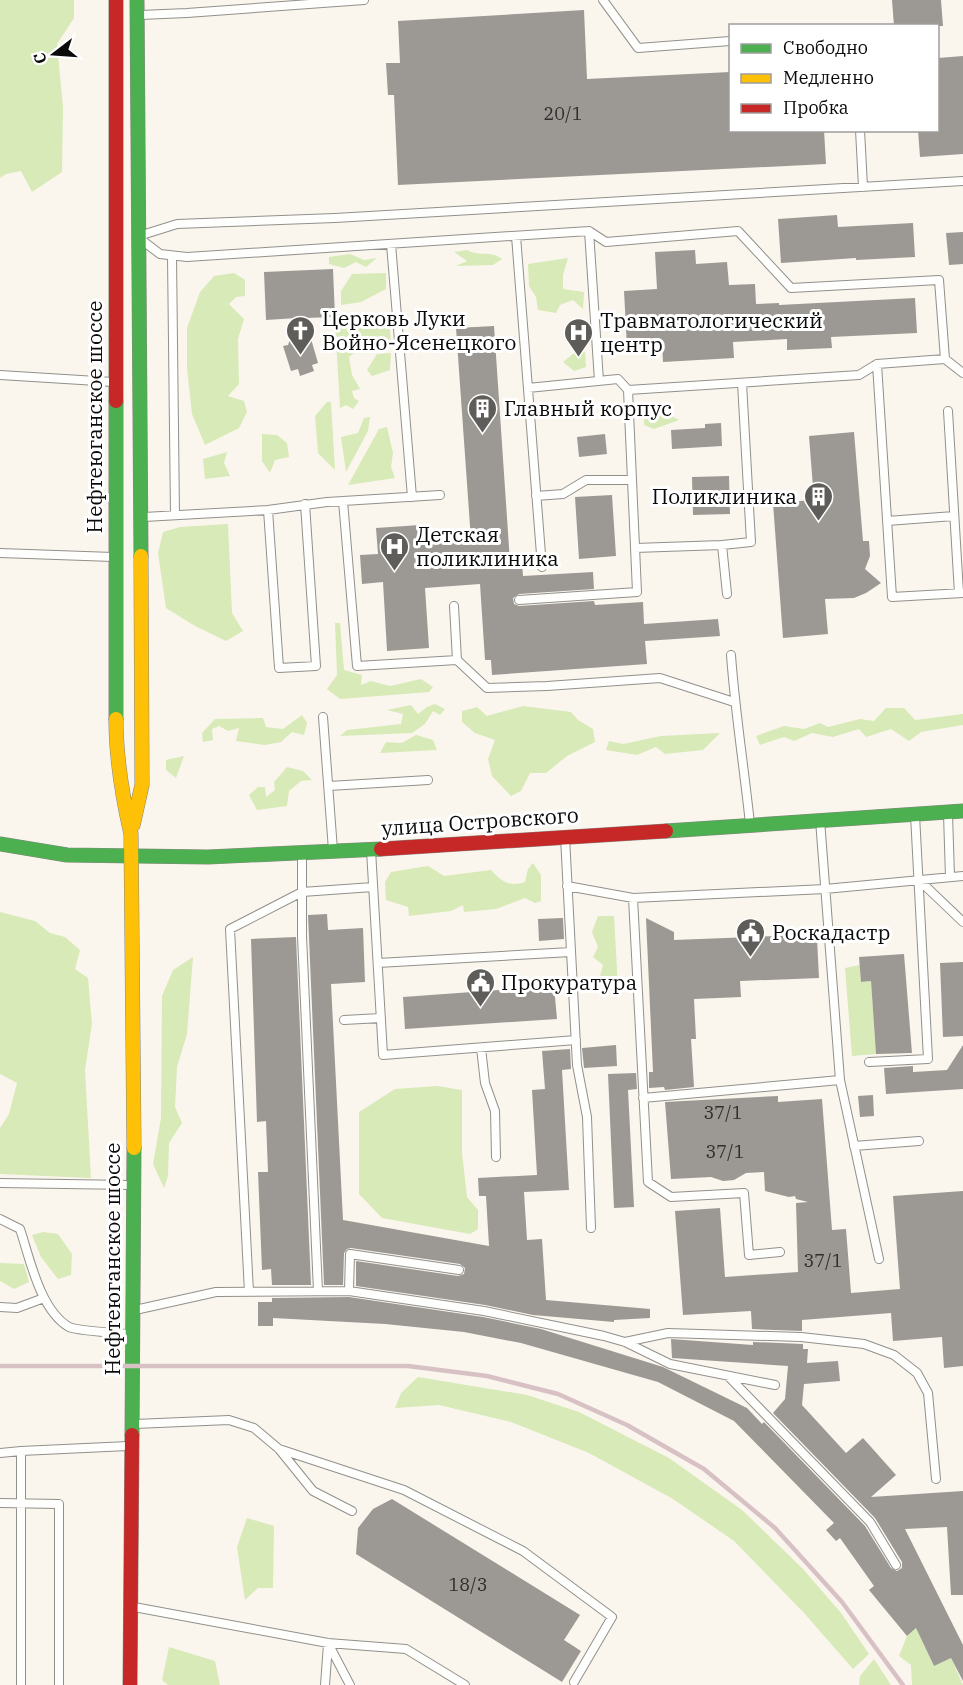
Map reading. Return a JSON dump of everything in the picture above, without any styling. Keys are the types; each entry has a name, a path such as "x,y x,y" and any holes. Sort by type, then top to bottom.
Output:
{"main road":[{"name":"Нефтеюганское шоссе","path":"116,0 116,749 120,785 130,834 131,857 134,1185 130,1685"},
{"name":"Нефтеюганское шоссе","path":"130,834 142,785 137,0"},
{"name":"улица Островского","path":"0,844 67,855 208,857 371,850 963,811"}],"lane":[{"path":"137,15 364,0"},
{"path":"603,0 638,48 729,41"},
{"path":"860,132 863,187"},
{"path":"138,236 177,224 335,219 963,181"},
{"path":"138,236 160,255 187,257 588,231 606,242 738,231 791,288 939,280 945,359"},
{"path":"588,231 599,381"},
{"path":"516,236 542,567"},
{"path":"391,244 412,497"},
{"path":"172,256 175,515"},
{"path":"628,390 859,375 877,364 945,359 963,373"},
{"path":"877,364 892,597 961,593 948,411"},
{"path":"0,375 115,382"},
{"path":"519,600 637,592 628,390 618,379 528,388"},
{"path":"635,548 751,542 742,383"},
{"path":"537,496 563,494 586,480 632,480"},
{"path":"141,517 268,510 305,504 440,495"},
{"path":"343,501 357,666 457,660"},
{"path":"268,510 279,668 316,666 305,504"},
{"path":"887,521 954,516"},
{"path":"722,544 727,594"},
{"path":"0,553 115,558"},
{"path":"454,606 457,660 488,688 660,678 734,702"},
{"path":"731,655 734,702 738,716 750,824"},
{"path":"323,717 333,850"},
{"path":"329,786 428,780"},
{"path":"948,812 950,877"},
{"path":"870,1062 928,1059 915,814"},
{"path":"820,820 840,1080 879,1259"},
{"path":"565,837 577,1065 587,1117 591,1228"},
{"path":"371,850 383,1055 576,1040"},
{"path":"302,852 318,1291"},
{"path":"567,886 633,898 825,889 963,876"},
{"path":"918,879 963,922"},
{"path":"249,1292 230,929 302,892 373,887"},
{"path":"633,898 648,1182 672,1197 744,1193 749,1255 780,1252"},
{"path":"378,963 571,952"},
{"path":"344,1020 381,1018"},
{"path":"481,1048 485,1083 495,1111 496,1157"},
{"path":"643,1098 840,1080"},
{"path":"854,1146 919,1141"},
{"path":"0,1182 134,1185"},
{"path":"0,1219 20,1229 44,1298 54,1313 70,1328 133,1335"},
{"path":"350,1291 350,1254 459,1270"},
{"path":"133,1311 216,1292 350,1291 484,1311 604,1336 625,1342 670,1364 775,1385"},
{"path":"0,1306 17,1308 44,1298"},
{"path":"625,1342 668,1332 801,1337 864,1344 894,1355 917,1373 928,1393 936,1479"},
{"path":"728,1376 870,1522 896,1565"},
{"path":"132,1425 229,1420 254,1428 279,1449 313,1491 352,1511"},
{"path":"0,1453 132,1446"},
{"path":"279,1449 404,1490 523,1551 612,1617 574,1683"},
{"path":"21,1451 21,1685"},
{"path":"0,1503 58,1504 59,1685"},
{"path":"131,1606 328,1643 406,1649 465,1685"},
{"path":"325,1685 328,1643"},
{"path":"328,1643 350,1685"}],"green space":[{"path":"0,0 74,0 74,18 57,44 63,107 62,172 32,192 21,171 6,174 0,178"},
{"path":"467,250 498,256 502,259 493,265 456,266 467,261 454,252"},
{"path":"350,254 364,260 377,258 366,267 356,262 344,268 329,264 329,257"},
{"path":"568,258 563,275 563,289 584,292 583,309 573,300 560,305 556,313 538,310 536,297 529,286 528,264"},
{"path":"234,273 245,280 245,296 236,297 229,304 244,319 238,339 239,384 228,396 244,401 247,412 239,428 205,445 192,414 187,368 187,328 200,292 214,276"},
{"path":"386,273 386,289 361,302 341,305 341,291 352,274"},
{"path":"389,319 391,342 369,346 349,357 352,375 360,389 352,391 354,398 359,401 353,409 346,405 340,408 335,322"},
{"path":"579,349 585,352 586,367 574,371 563,362"},
{"path":"391,353 390,370 372,376 367,370 377,354"},
{"path":"327,402 331,402 335,470 318,453 315,416"},
{"path":"662,411 679,420 654,429 644,425 644,414"},
{"path":"370,417 368,431 346,472 341,437 358,433 364,418"},
{"path":"387,427 393,453 391,467 395,478 348,485 379,429"},
{"path":"262,434 277,435 287,443 289,457 275,460 270,473 262,461"},
{"path":"227,452 224,463 230,476 205,479 203,459"},
{"path":"228,524 232,613 243,631 226,641 166,608 158,553 163,532 180,527"},
{"path":"335,623 340,623 344,670 362,675 361,685 371,681 390,686 421,679 433,687 429,692 340,699 327,689 337,675"},
{"path":"435,704 445,709 440,715 433,711 425,724 412,733 340,736 347,730 401,724 403,714 387,710 411,705 418,714"},
{"path":"523,706 571,712 578,720 593,729 595,742 567,756 546,773 530,773 521,791 511,796 492,776 488,759 495,740 475,733 462,722 462,711 477,707 487,716"},
{"path":"886,708 904,708 915,720 963,714 963,725 921,732 909,741 891,729 866,737 859,729 833,737 812,733 794,741 784,737 760,745 756,736 784,726 804,729 820,723 828,727 860,719 874,721"},
{"path":"302,715 307,723 304,735 292,732 281,742 265,745 236,741 239,728 228,731 219,726 212,729 213,740 203,742 202,733 215,719 263,718 266,727 283,729"},
{"path":"720,733 703,750 665,754 656,747 637,755 606,750 609,741 623,744 661,736"},
{"path":"416,735 433,740 437,750 380,753 386,742 402,743"},
{"path":"184,756 176,778 166,770 166,760"},
{"path":"287,767 303,771 312,780 301,781 289,791 287,806 257,810 249,795 258,787 265,787 266,797 275,790 274,782"},
{"path":"533,863 541,875 541,901 535,903 525,898 496,909 464,912 463,905 451,911 409,916 408,907 386,900 385,882 391,872 428,866 444,876 491,870 502,880 514,884 525,882 528,869"},
{"path":"0,912 35,921 50,933 65,937 80,950 75,969 88,978 92,1024 85,1070 91,1178 0,1174 0,1128 9,1114 17,1083 0,1074"},
{"path":"598,916 614,916 618,987 598,984 603,965 593,957 598,947 592,932"},
{"path":"193,957 187,1034 177,1067 175,1107 182,1123 169,1143 168,1176 164,1188 153,1164 161,1118 162,996 173,970"},
{"path":"860,965 861,982 871,981 876,1054 852,1056 845,968"},
{"path":"437,1086 462,1090 462,1153 467,1197 478,1210 478,1229 470,1234 382,1218 359,1194 359,1112 395,1089"},
{"path":"43,1232 58,1234 72,1254 71,1275 58,1279 41,1257 32,1235"},
{"path":"0,1263 24,1264 29,1282 14,1289 0,1281"},
{"path":"418,1377 527,1395 579,1412 669,1458 742,1510 803,1569 841,1613 869,1654 853,1669 804,1613 734,1541 673,1499 589,1453 511,1422 439,1405 395,1408 401,1393"},
{"path":"247,1518 274,1526 273,1588 258,1588 245,1600 237,1547"},
{"path":"916,1628 934,1666 951,1658 963,1685 912,1685 911,1665 899,1656 907,1636"},
{"path":"169,1647 215,1661 220,1685 168,1685 162,1680"},
{"path":"874,1659 891,1685 859,1685 860,1676"}],"building":[{"path":"892,0 941,0 943,26 939,24 894,24"},
{"path":"584,10 587,79 729,72 729,132 824,132 826,164 398,185 394,95 388,95 386,63 400,63 398,21"},
{"path":"963,56 963,154 920,157 918,132 939,132 939,58"},
{"path":"837,215 838,227 913,223 915,257 781,263 778,219"},
{"path":"963,232 963,264 949,265 946,233"},
{"path":"695,250 696,264 727,262 729,285 755,284 756,304 779,303 779,305 915,298 917,333 831,337 832,348 787,350 787,339 733,342 734,358 663,362 662,345 627,347 624,291 657,289 655,252"},
{"path":"333,269 335,317 305,318 318,363 312,365 314,371 300,376 298,369 291,371 283,346 288,345 297,318 266,320 264,272"},
{"name":"Главный корпус","path":"494,326 510,562 522,562 523,576 593,572 594,589 519,594 513,598 514,604 519,606 594,601 595,605 643,602 644,624 718,619 720,636 645,641 647,664 492,675 491,660 485,660 480,584 425,588 429,648 387,651 383,582 362,584 360,555 378,554 376,528 420,525 422,543 471,540 456,328"},
{"path":"721,423 722,446 672,449 671,430 705,428 705,424"},
{"name":"Поликлиника","path":"854,432 863,541 869,541 870,556 865,569 881,583 854,598 825,599 828,634 783,638 773,503 814,500 809,436"},
{"path":"605,434 607,454 579,457 577,437"},
{"path":"729,476 730,514 693,515 692,477"},
{"path":"612,495 616,556 579,559 575,497"},
{"path":"327,914 328,930 363,928 365,982 331,984 343,1220 489,1246 486,1196 479,1196 478,1178 537,1175 532,1090 545,1089 542,1051 570,1049 571,1069 562,1070 569,1190 524,1192 527,1240 542,1239 546,1300 650,1309 650,1318 614,1320 614,1322 533,1315 485,1305 356,1286 356,1261 458,1276 464,1274 465,1268 460,1264 351,1248 344,1253 343,1285 324,1285 308,915"},
{"path":"563,918 564,939 539,941 538,919"},
{"path":"646,918 674,932 674,940 777,936 776,930 798,930 799,938 817,938 819,978 740,981 741,997 694,999 696,1039 691,1039 694,1087 665,1090 664,1087 649,1088 649,1072 653,1072"},
{"path":"296,937 311,1285 272,1285 271,1269 262,1270 258,1172 268,1172 266,1121 257,1122 251,939"},
{"path":"904,954 912,1053 876,1054 871,981 861,982 859,957"},
{"path":"963,962 963,1036 943,1037 940,963"},
{"name":"Прокуратура","path":"554,986 557,1019 405,1029 403,997"},
{"path":"616,1045 617,1066 584,1068 582,1048"},
{"path":"963,1045 963,1089 886,1094 884,1068 913,1066 913,1072 947,1070"},
{"path":"636,1073 637,1089 628,1090 634,1207 614,1208 608,1074"},
{"path":"873,1095 874,1116 860,1117 858,1096"},
{"path":"778,1096 778,1102 822,1099 832,1230 846,1229 851,1293 900,1289 893,1196 963,1191 963,1366 944,1368 942,1337 893,1341 891,1313 802,1320 802,1331 752,1329 751,1311 683,1315 675,1211 720,1208 725,1277 798,1272 796,1203 808,1202 796,1199 795,1196 789,1197 765,1191 764,1172 746,1173 734,1180 723,1181 711,1177 671,1179 665,1102"},
{"path":"349,1297 483,1317 541,1329 663,1367 747,1408 762,1424 764,1422 865,1526 891,1568 897,1571 902,1568 902,1562 875,1518 773,1413 785,1399 788,1366 672,1358 671,1339 753,1345 753,1342 803,1344 803,1349 808,1349 807,1363 838,1361 840,1381 804,1384 802,1405 846,1453 863,1438 896,1475 871,1497 963,1491 963,1595 951,1595 947,1527 905,1529 963,1645 963,1681 951,1658 934,1666 916,1628 907,1636 869,1590 874,1586 840,1538 836,1541 826,1530 834,1523 734,1421 658,1382 521,1343 464,1332 385,1324 273,1318 273,1326 258,1326 258,1302 272,1302 272,1298"},
{"path":"392,1499 580,1615 564,1640 581,1651 562,1682 356,1554 358,1528 373,1509"}],"railway":[{"path":"0,1366 408,1366 487,1376 558,1394 627,1425 704,1469 775,1528 842,1602 903,1685"}],"traffic: fast":[{"path":"137,0 141,556"},
{"path":"116,401 116,719"},
{"path":"666,831 963,811"},
{"path":"0,844 67,855 208,857 381,849"},
{"path":"132,1435 134,1148"}],"traffic: slow":[{"path":"133,825 142,785 141,556"},
{"path":"116,719 120,777 131,834 134,1148"}],"traffic: jam":[{"path":"116,0 116,401"},
{"path":"381,849 666,831"},
{"path":"130,1685 132,1435"}],"place":[{"name":"Церковь Луки Войно-Ясенецкого","path":"301,356"},
{"name":"Травматологический центр","path":"579,358"},
{"name":"Главный корпус","path":"483,434"},
{"name":"Поликлиника","path":"818,522"},
{"name":"Детская поликлиника","path":"395,572"},
{"name":"Роскадастр","path":"751,958"},
{"name":"Прокуратура","path":"480,1008"}]}
